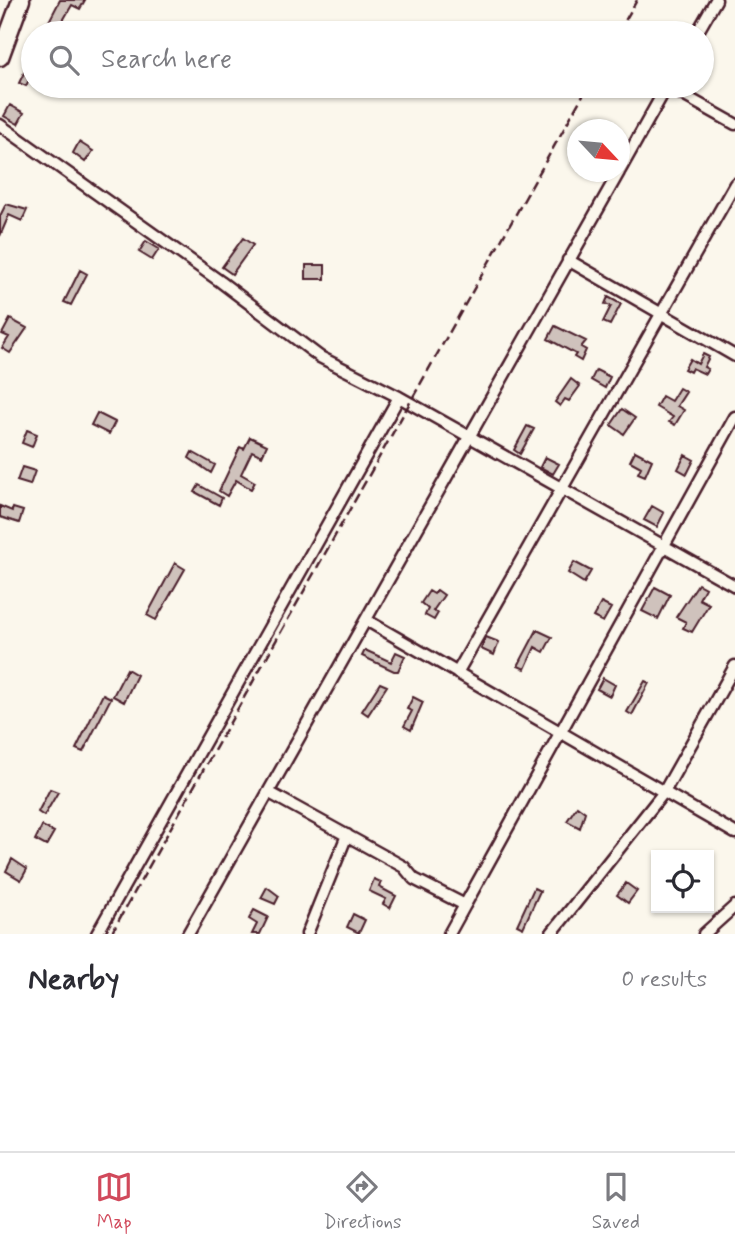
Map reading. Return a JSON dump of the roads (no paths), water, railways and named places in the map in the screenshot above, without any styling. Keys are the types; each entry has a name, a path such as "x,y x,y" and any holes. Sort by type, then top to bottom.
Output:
{"main road":[{"path":"0,57 21,0"}],"street":[{"path":"704,21 716,0"},
{"path":"630,152 660,98"},
{"path":"688,98 735,124"},
{"path":"0,125 221,282 320,357 399,397 735,586"},
{"path":"188,934 613,182"},
{"path":"457,673 735,184"},
{"path":"568,260 735,356"},
{"path":"97,934 192,770 399,397"},
{"path":"449,934 735,417"},
{"path":"366,620 735,833"},
{"path":"551,934 664,792 735,666"},
{"path":"268,792 404,867 414,878 465,905"},
{"path":"306,934 347,835"},
{"path":"704,934 735,906"}],"railway":[{"path":"625,21 637,0"},
{"path":"111,934 581,98"}]}
